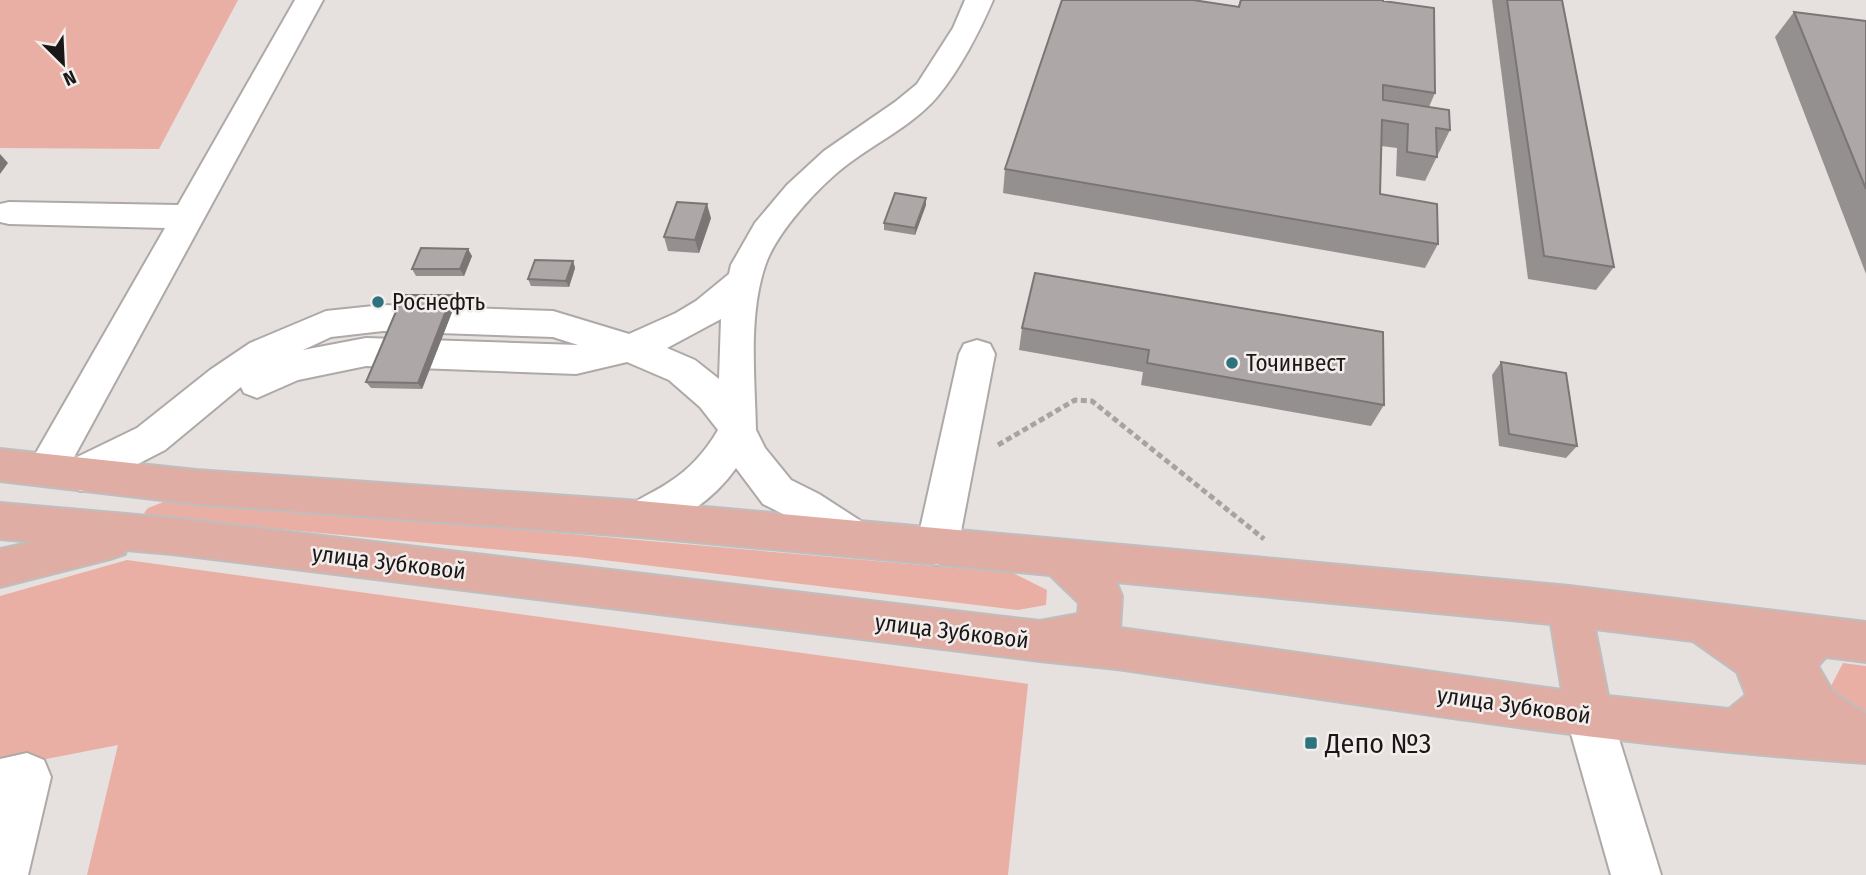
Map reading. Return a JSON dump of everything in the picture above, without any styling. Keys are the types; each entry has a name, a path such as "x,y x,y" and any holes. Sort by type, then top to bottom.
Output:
{"main road":[{"path":"0,465 196,487 640,519 1569,606 1866,642"},
{"path":"0,549 64,472"},
{"name":"улица Зубковой","path":"19,523 139,534 1117,648 1589,716 1736,732 1865,740"},
{"path":"0,568 139,534"},
{"path":"1040,641 1098,630 1101,596 1062,560"},
{"path":"1569,606 1589,716"},
{"path":"1702,623 1754,658 1772,703 1736,732"},
{"path":"1817,636 1792,663 1817,708 1865,740"}],"street":[{"path":"64,472 188,217 309,0"},
{"path":"640,519 668,506 715,470 737,430 740,305 748,265 767,231 798,193 835,158 906,109 927,90 967,29 979,0"},
{"path":"3,217 188,217"},
{"path":"64,472 150,439 173,422 290,367 366,352 576,360 630,348 703,316 745,279"},
{"path":"630,348 682,370 713,396 732,417 751,459 777,492 805,506 852,538"},
{"path":"937,547 977,354"},
{"path":"1589,716 1636,875"},
{"path":"0,783 27,777 3,875"}],"path":[{"path":"987,451 1074,400 1092,401 1270,544"}],"shaded area":[{"path":"0,0 238,0 159,149 0,148"},
{"path":"171,499 1013,573 1047,590 1046,605 1018,610 578,557 159,518 144,513 148,508"},
{"path":"127,560 1028,684 1008,875 87,875 118,745 0,768 0,596"},
{"path":"1843,663 1866,666 1866,721 1829,690"}],"building":[{"path":"1062,0 1193,0 1239,7 1241,0 1383,0 1434,8 1435,93 1383,85 1383,100 1449,110 1450,130 1436,128 1437,157 1407,152 1408,124 1382,120 1380,194 1437,204 1438,244 1005,169"},
{"path":"1507,0 1562,0 1614,267 1544,256"},
{"path":"1794,12 1866,21 1866,189"},
{"path":"895,193 926,198 915,228 884,223"},
{"path":"677,202 707,204 695,240 664,237"},
{"path":"421,248 468,249 460,269 412,269"},
{"path":"535,260 573,261 566,281 528,279"},
{"name":"Точинвест","path":"1035,273 1383,332 1384,405 1147,363 1149,350 1022,328"},
{"path":"403,295 452,295 418,383 366,382"},
{"path":"1501,362 1566,373 1577,446 1509,434"}],"place":[{"name":"Роснефть","path":"378,302"},
{"name":"Точинвест","path":"1232,363"},
{"name":"Депо №3","path":"1311,743"}]}
